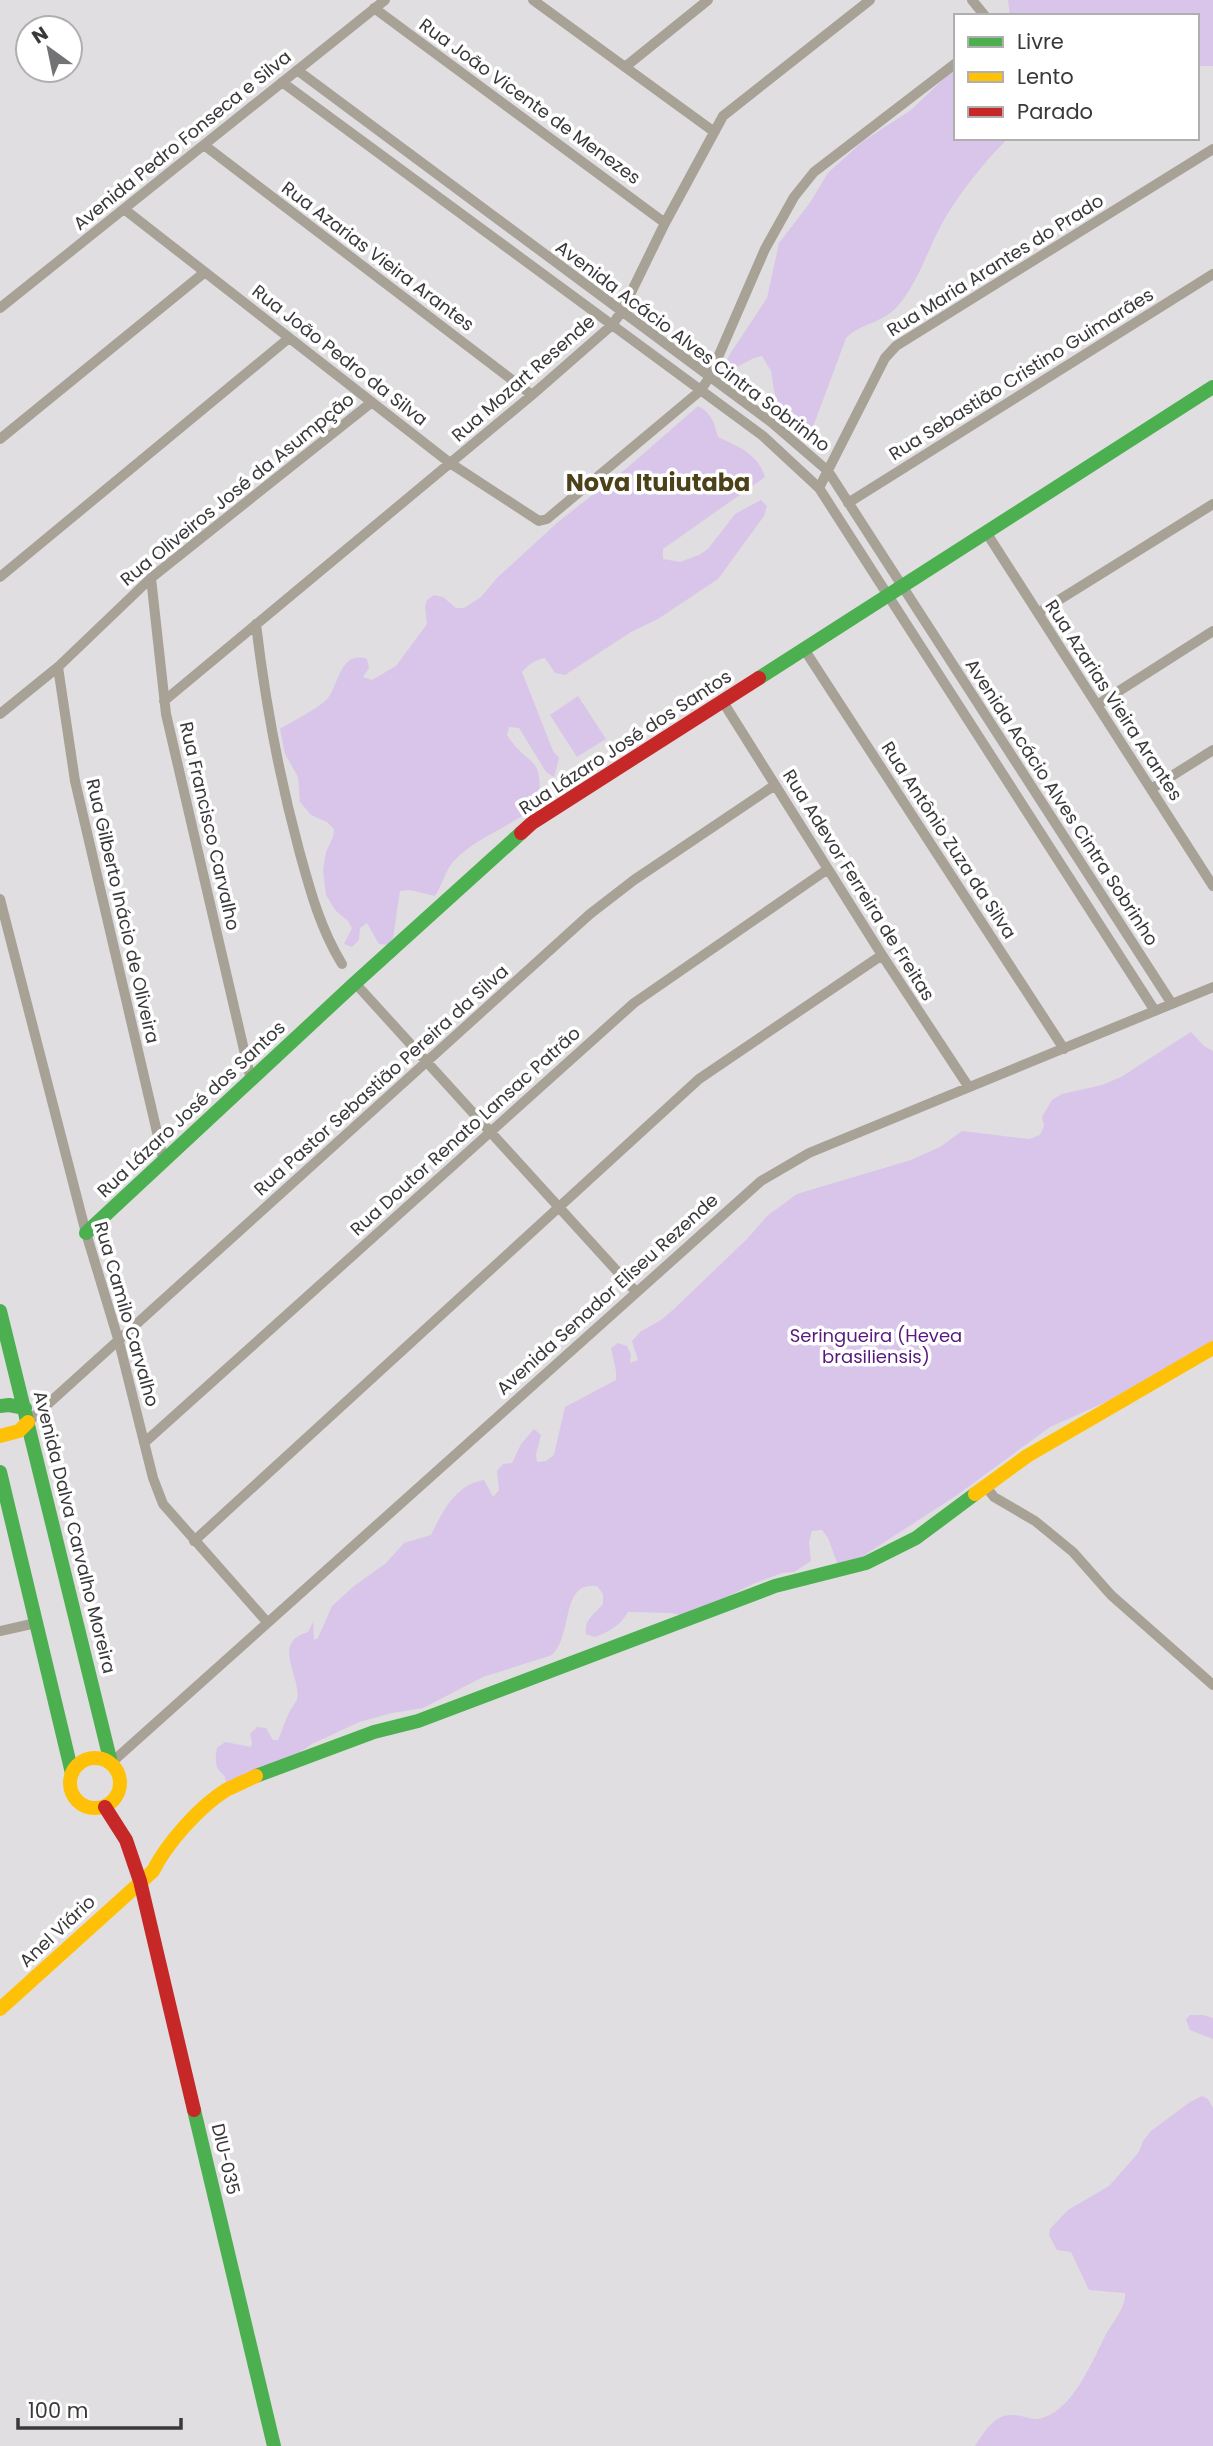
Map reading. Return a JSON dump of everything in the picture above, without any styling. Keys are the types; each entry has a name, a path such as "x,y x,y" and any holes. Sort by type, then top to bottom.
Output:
{"street":[{"name":"Avenida Pedro Fonseca e Silva","path":"0,308 385,0"},
{"path":"625,66 708,0"},
{"name":"Rua Mozart Resende","path":"164,701 532,395 612,325 622,311 665,223 723,116 870,0"},
{"path":"972,0 983,14"},
{"path":"541,2 713,131"},
{"name":"Rua João Vicente de Menezes","path":"374,8 665,223"},
{"path":"700,391 709,378 765,249 794,197 814,172 954,66"},
{"name":"Avenida Acácio Alves Cintra Sobrinho","path":"298,70 771,422 828,471 1172,1004"},
{"name":"Avenida Acácio Alves Cintra Sobrinho","path":"282,82 763,436 819,488 1155,1011"},
{"name":"Rua Azarias Vieira Arantes","path":"204,145 532,395"},
{"name":"Rua Maria Arantes do Prado","path":"819,488 885,358 895,346 1213,149"},
{"name":"Rua João Pedro da Silva","path":"124,209 450,463 539,521 547,519 700,391"},
{"path":"0,439 205,272"},
{"name":"Rua Sebastião Cristino Guimarães","path":"848,503 1213,274"},
{"path":"0,577 289,338"},
{"name":"Rua Lázaro José dos Santos","path":"86,1233 355,983 532,824 1213,387"},
{"name":"Rua Oliveiros José da Asumpção","path":"0,714 58,667 151,578 372,402"},
{"path":"1038,613 1213,504"},
{"name":"Rua Azarias Vieira Arantes","path":"986,533 1151,789 1209,869 1213,886"},
{"name":"Rua Francisco Carvalho","path":"151,578 164,701 251,1080"},
{"path":"256,624 283,790 317,916 342,964"},
{"path":"1097,705 1213,631"},
{"name":"Rua Antônio Zuza da Silva","path":"804,649 1064,1049"},
{"name":"Rua Gilberto Inácio de Oliveira","path":"58,667 75,781 164,1162"},
{"name":"Rua Adevor Ferreira de Freitas","path":"723,702 882,956 968,1086"},
{"path":"1151,789 1213,750"},
{"name":"Rua Pastor Sebastião Pereira da Silva","path":"26,1415 118,1342 590,914 634,880 775,785"},
{"name":"Rua Doutor Renato Lansac Patrão","path":"144,1443 634,1003 828,869"},
{"name":"Rua Camilo Carvalho","path":"0,899 86,1233 163,1504 267,1622"},
{"path":"194,1541 699,1079 882,956"},
{"path":"355,983 636,1292"},
{"name":"Avenida Senador Eliseu Rezende","path":"111,1763 761,1181 788,1163 968,1086 1213,987"},
{"name":"Avenida Dalva Carvalho Moreira","path":"0,1311 111,1763 119,1774 120,1787 115,1799 104,1807"},
{"name":"Anel Viário","path":"0,2009 153,1871 164,1849 225,1791 246,1780 374,1732 418,1721 775,1586 866,1563 916,1538 1027,1456 1213,1348"},
{"path":"0,1406 9,1405 26,1415 19,1431 0,1436"},
{"path":"0,1472 72,1773"},
{"path":"987,1488 994,1497 1035,1521 1073,1552 1111,1595 1213,1685"},
{"path":"0,1631 36,1623"},
{"path":"111,1763 99,1758 86,1759 75,1767 70,1786 75,1798 85,1806 104,1807 126,1840 140,1881"},
{"name":"DIU-035","path":"140,1881 274,2446"}],"green space":[{"path":"1008,0 1213,0 1213,66 1199,66 1199,14 1010,14"},
{"path":"954,69 954,140 1006,140 974,176 952,207 917,276 896,308 846,338 813,427 807,433 799,433 775,397 771,371 762,356 729,371 726,362 767,298 779,243 809,204 828,173 862,142 911,110"},
{"path":"698,406 712,419 718,437 753,457 765,477 663,549 663,559 680,562 699,555 708,549 735,514 761,500 767,506 764,516 718,579 658,619 631,632 565,675 555,673 545,658 535,661 522,672 553,751 559,758 554,777 546,772 519,728 509,727 507,735 536,768 540,787 539,803 462,853 451,865 435,896 410,890 400,891 393,938 388,945 379,944 367,923 360,928 359,940 352,947 344,944 352,928 335,910 326,895 323,870 334,829 327,822 311,815 300,802 298,777 285,754 280,729 324,702 346,663 351,659 367,659 369,668 363,677 372,680 396,666 427,624 427,600 434,595 443,597 456,608 464,608 481,597 497,578 558,522 627,468"},
{"path":"578,696 606,739 577,757 550,715"},
{"name":"Seringueira (Hevea brasiliensis)","path":"1191,1032 1213,1051 1213,1341 1108,1401 1050,1427 957,1495 857,1560 838,1565 828,1538 822,1530 812,1531 809,1542 811,1561 794,1572 782,1573 753,1584 702,1609 682,1615 628,1612 614,1628 595,1637 586,1634 587,1625 603,1604 603,1594 597,1586 585,1587 577,1592 572,1600 559,1646 552,1655 483,1677 423,1708 359,1722 312,1744 296,1755 226,1785 225,1776 216,1764 217,1748 225,1742 251,1747 250,1734 257,1727 266,1728 273,1740 278,1740 297,1700 289,1652 297,1637 308,1632 313,1622 314,1640 318,1638 332,1606 385,1564 404,1543 431,1535 451,1500 465,1487 484,1480 493,1497 499,1490 497,1471 503,1464 512,1463 521,1444 534,1429 541,1435 536,1454 537,1462 546,1461 554,1455 565,1407 616,1380 611,1348 618,1343 627,1346 631,1355 630,1363 638,1360 632,1341 640,1332 674,1309 747,1239 767,1216 797,1194 911,1160 940,1147 962,1131 1029,1139 1040,1135 1044,1126 1042,1117 1052,1100 1062,1094 1102,1085 1121,1077"},
{"path":"1190,2015 1213,2018 1213,2039 1190,2030 1186,2020"},
{"path":"1202,2096 1208,2099 1213,2108 1213,2446 975,2446 999,2418 1014,2415 1038,2419 1061,2408 1087,2372 1125,2299 1125,2293 1089,2290 1071,2252 1057,2250 1049,2235 1050,2229 1068,2210 1109,2186 1139,2152 1151,2131"}],"traffic: fast":[{"path":"759,678 1213,387"},
{"path":"86,1233 521,833"},
{"path":"0,1311 111,1763"},
{"path":"0,1406 25,1408"},
{"path":"0,1472 72,1773"},
{"path":"256,1776 374,1732 418,1721 775,1586 866,1563 916,1538 975,1494"},
{"path":"194,2110 274,2446"}],"traffic: slow":[{"path":"975,1494 1027,1456 1213,1348"},
{"path":"0,1436 19,1431 28,1422"},
{"path":"95,1758 113,1765 120,1783 113,1801 95,1808 77,1801 70,1783 77,1765 95,1758"},
{"path":"0,2009 153,1871 175,1838 205,1806 226,1790 256,1776"}],"traffic: jam":[{"path":"521,833 532,823 759,678"},
{"path":"105,1807 126,1840 140,1881 194,2110"}],"district":[{"name":"Nova Ituiutaba","path":"658,482"}]}
